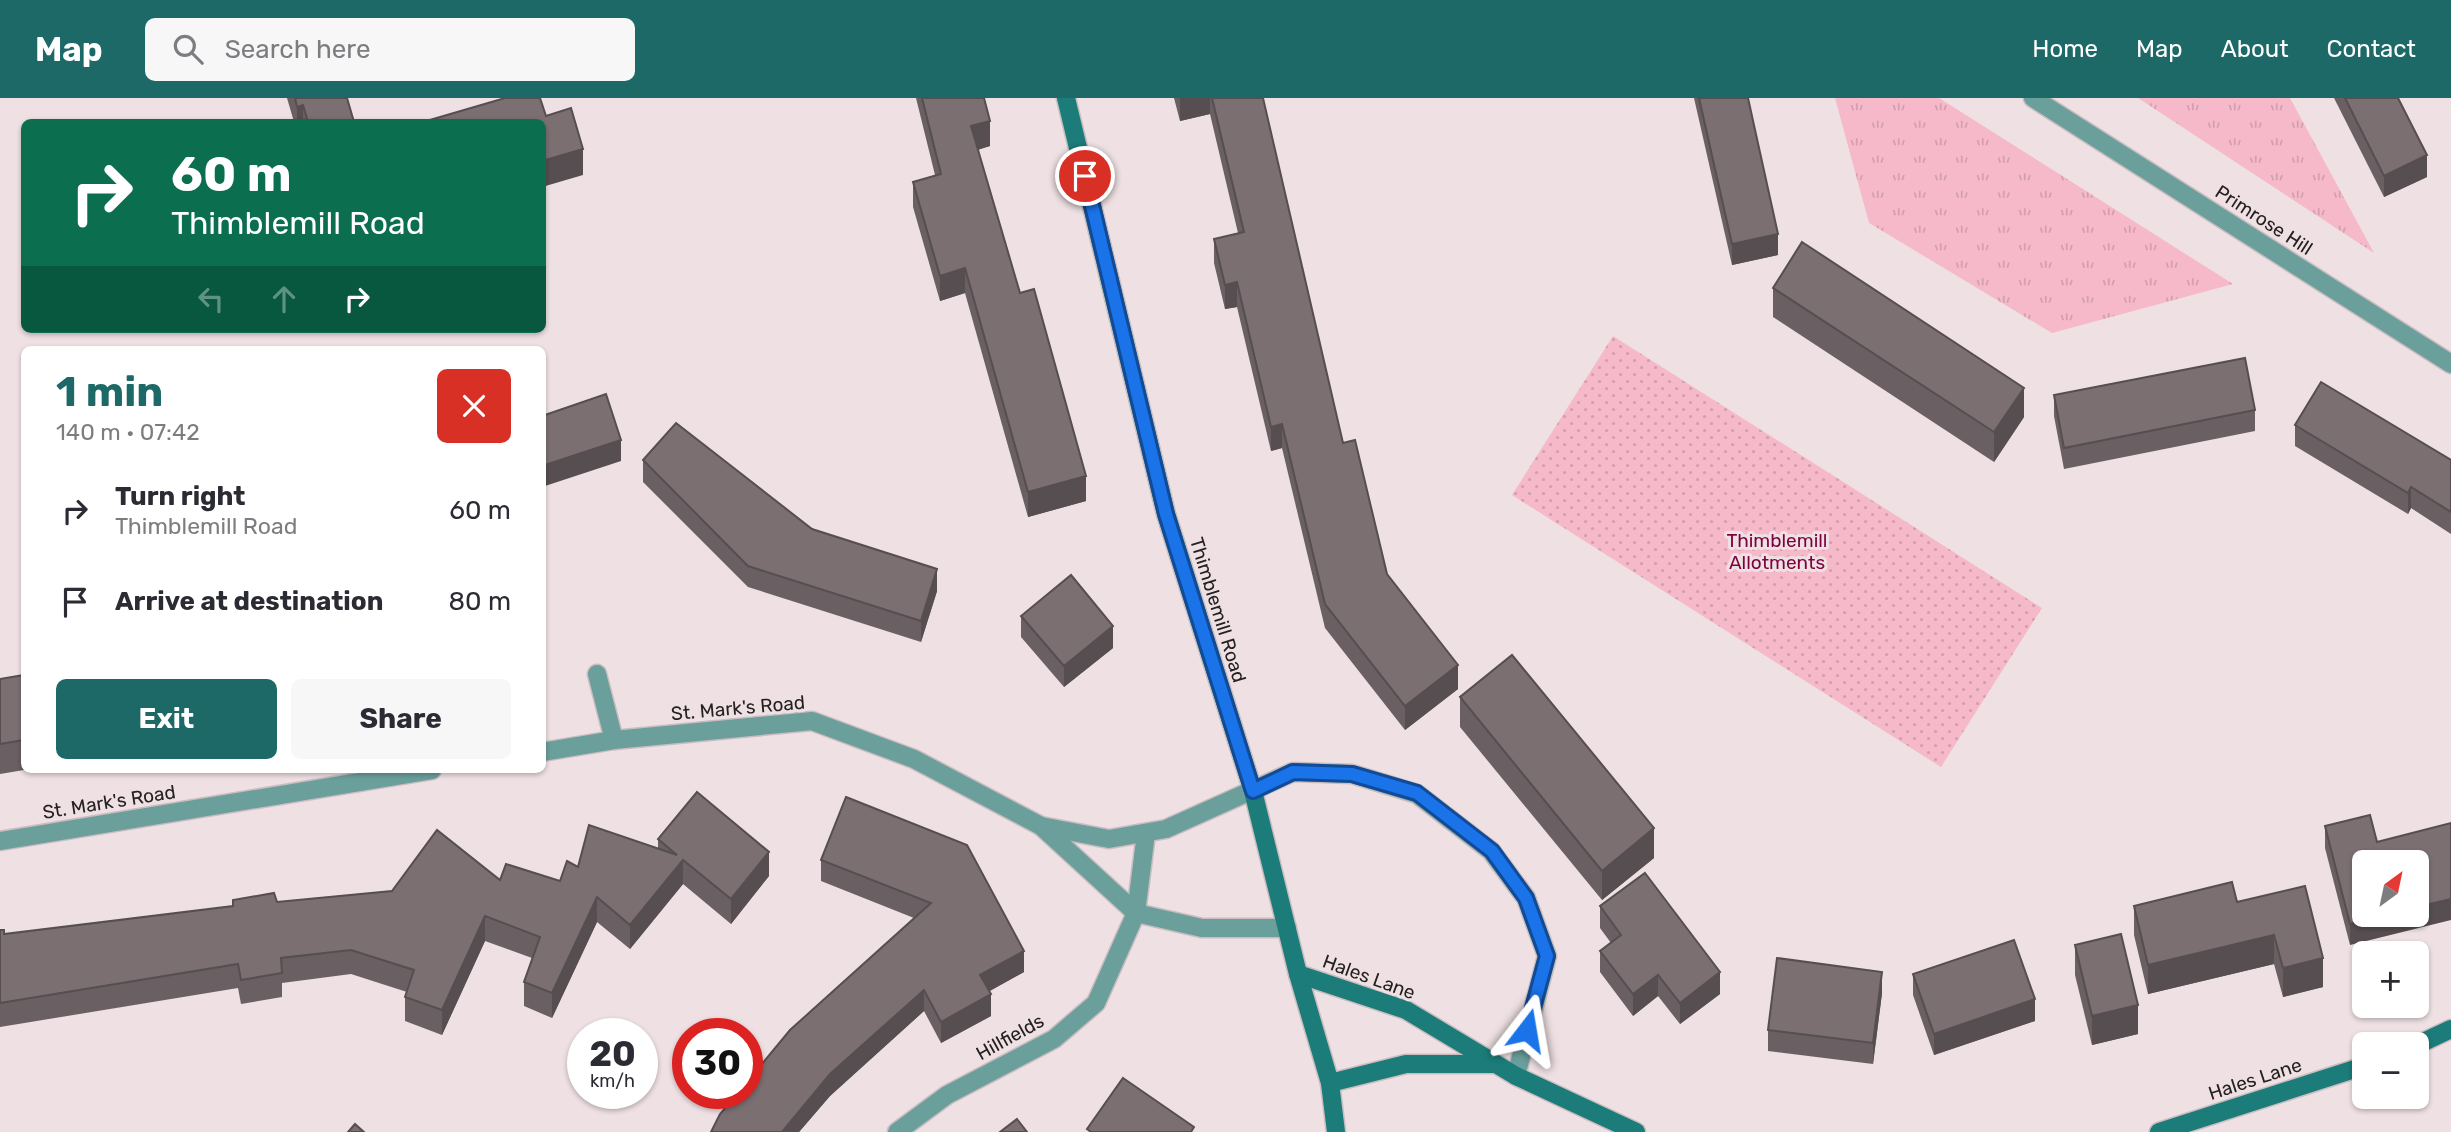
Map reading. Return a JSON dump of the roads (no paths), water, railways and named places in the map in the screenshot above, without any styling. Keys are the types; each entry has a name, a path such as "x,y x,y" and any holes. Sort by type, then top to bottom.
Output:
{"main road":[{"name":"Thimblemill Road","path":"1066,98 1166,514 1253,791 1298,974 1330,1083 1336,1132"},
{"name":"Hales Lane","path":"1298,974 1405,1010 1516,1076 1636,1132"},
{"path":"2429,1039 2451,1029"},
{"path":"1330,1083 1406,1064 1496,1064"},
{"name":"Hales Lane","path":"2171,1130 2352,1070"}],"street":[{"name":"Primrose Hill","path":"2033,98 2059,105 2394,330 2451,364"},
{"path":"597,674 614,740"},
{"name":"St. Mark's Road","path":"546,751 614,740 813,722 914,759 1041,826 1136,913 1202,928 1287,928"},
{"name":"St. Mark's Road","path":"1041,826 1109,839 1166,829 1293,772 1352,774 1417,793 1492,851 1526,898 1547,956 1516,1076"},
{"name":"St. Mark's Road","path":"0,841 414,773"},
{"name":"Hillfields","path":"897,1132 947,1095 1054,1039 1096,1003 1136,913 1146,832"}],"park label":[{"name":"Thimblemill Allotments","path":"1777,551"}]}
